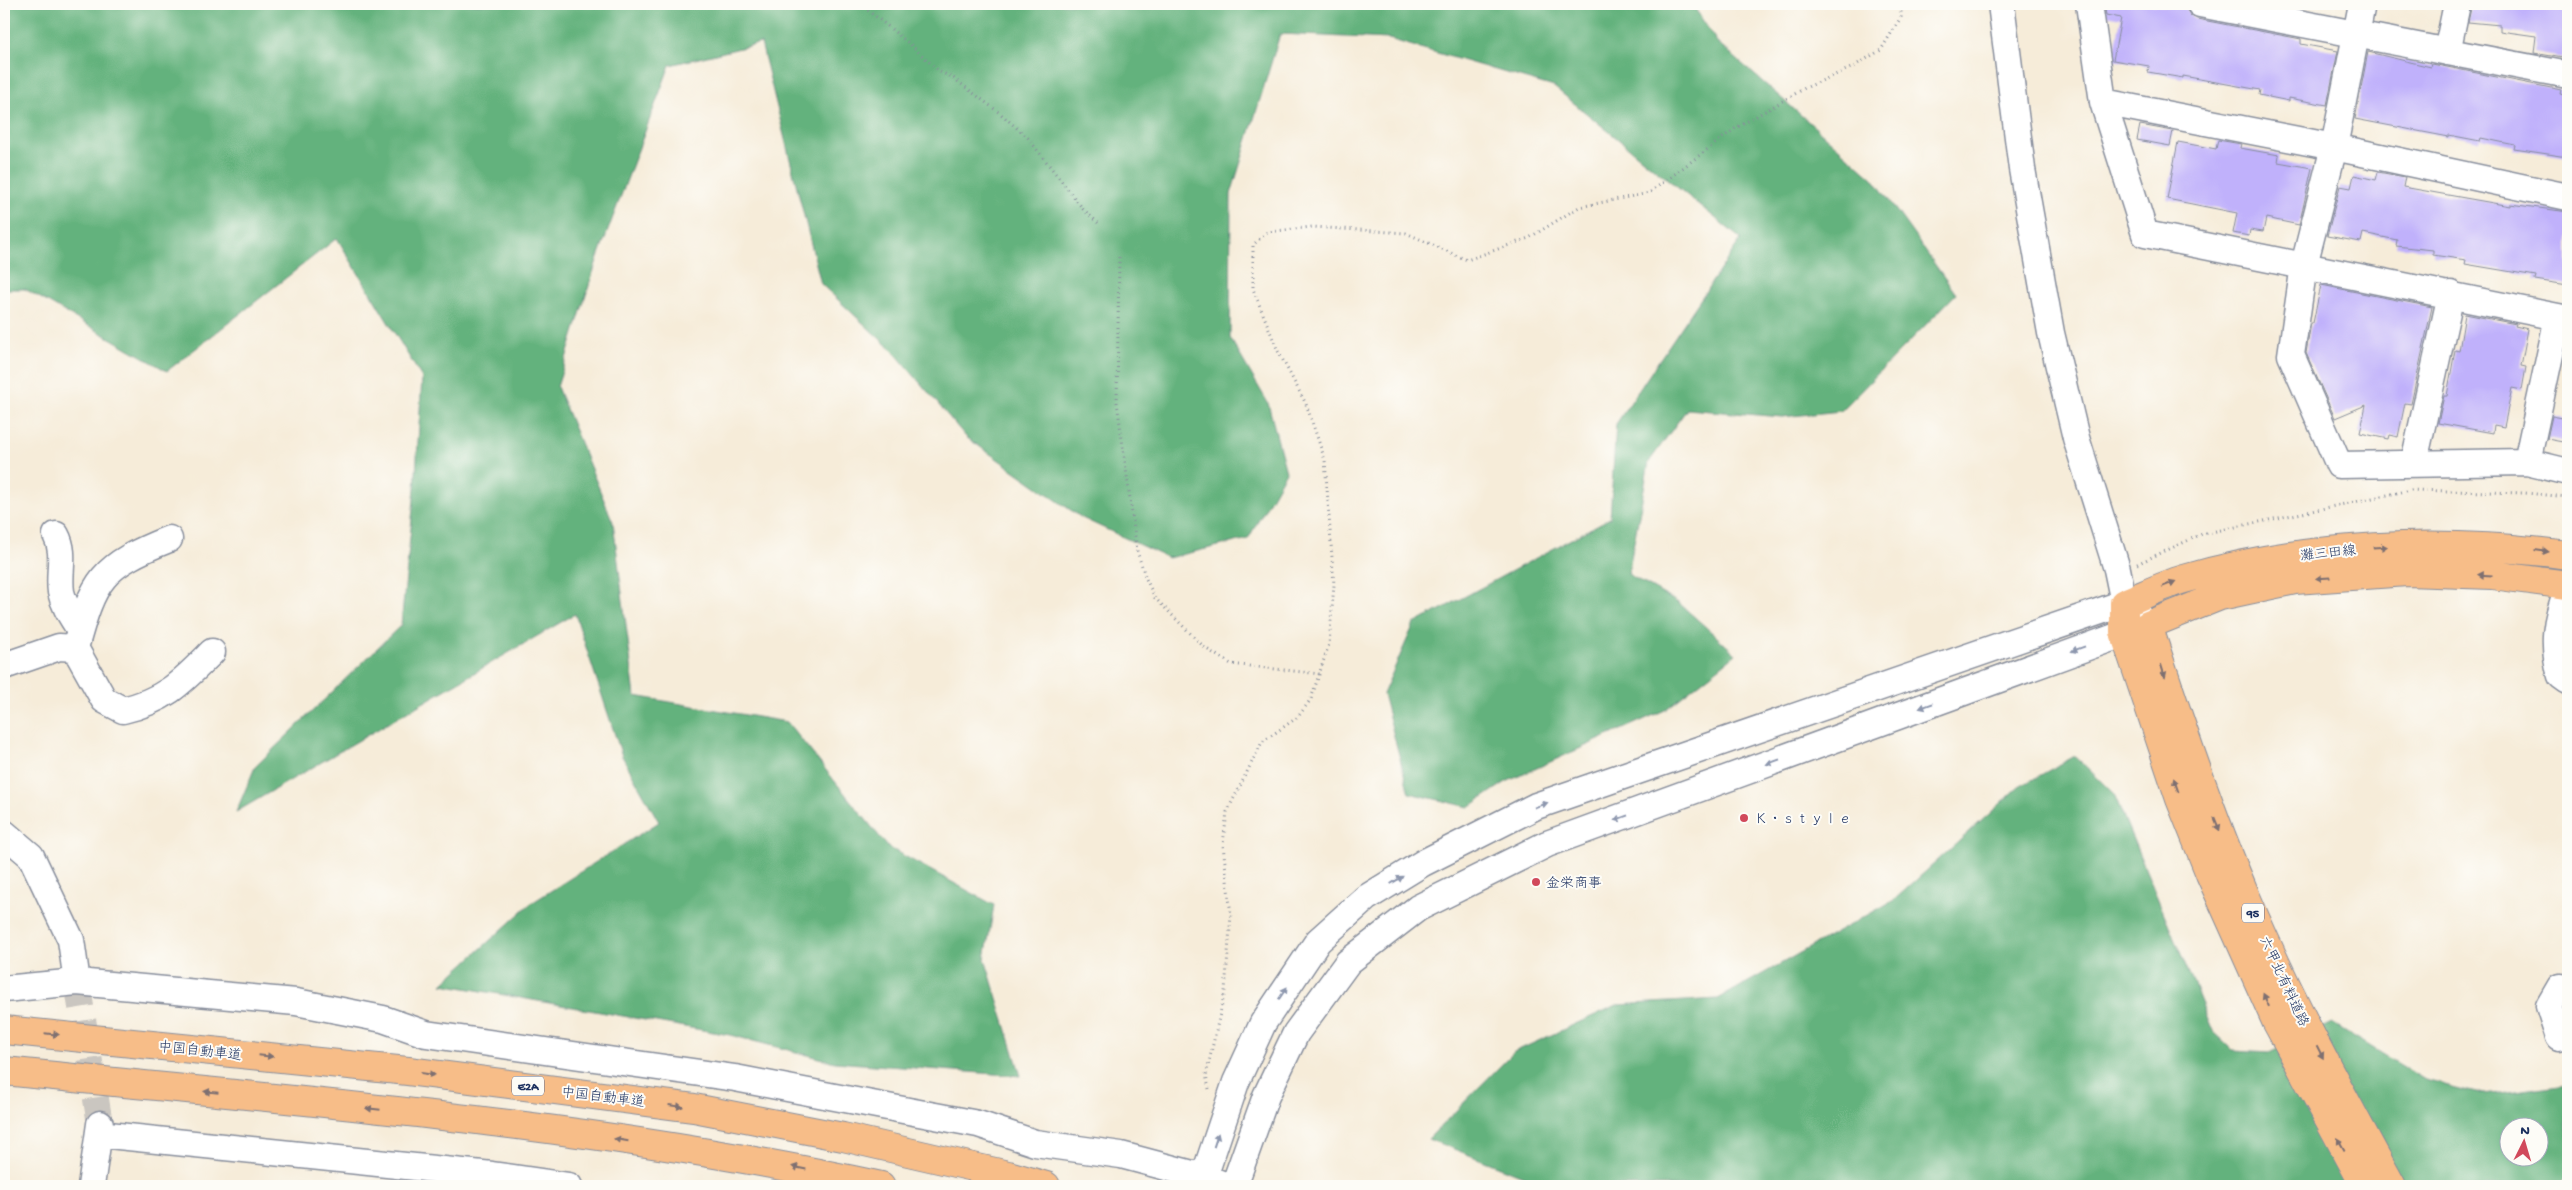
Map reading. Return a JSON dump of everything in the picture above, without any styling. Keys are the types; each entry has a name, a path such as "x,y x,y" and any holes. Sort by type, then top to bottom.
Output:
{"main road":[{"name":"灘三田線","path":"2124,603 2192,577 2260,560 2335,551 2411,545 2508,547 2568,555"},
{"name":"灘三田線","path":"2136,628 2220,596 2295,580 2407,572 2492,575 2568,585"},
{"name":"95","path":"2124,603 2136,628"},
{"name":"六甲北有料道路","path":"2136,628 2180,799 2210,874 2276,1020 2365,1186"},
{"name":"六甲北有料道路","path":"2136,628 2247,899 2288,990 2335,1083 2392,1186"},
{"name":"中国自動車道","path":"4,1030 408,1071 694,1108 843,1137 1008,1175 1046,1186"},
{"path":"4,1071 401,1111 596,1136 773,1163 881,1186"}],"street":[{"path":"4,989 77,982 296,1002 383,1020 426,1034 735,1078 978,1124 1035,1143 1121,1155 1210,1183 1236,1082 1263,1023 1318,941 1366,898 1423,864 1536,806 2124,603 2117,569 2076,438 2051,333 2022,169 2001,4"},
{"path":"2089,4 2103,102 2145,234 2563,318 2527,462"},
{"path":"2200,4 2568,75"},
{"path":"2362,4 2334,146 2304,265 2291,355 2339,465 2414,462 2527,462 2568,472"},
{"path":"2447,52 2456,4"},
{"path":"2103,102 2334,146 2568,197"},
{"path":"2414,462 2451,294"},
{"path":"56,535 62,545 61,590 64,605 104,700 123,710 144,706 173,691 212,652"},
{"path":"77,639 87,604 102,577 118,563 138,551 169,539"},
{"path":"2568,589 2558,612 2555,654 2562,676 2568,681"},
{"path":"1234,1186 1266,1096 1296,1033 1348,962 1418,908 1547,844 2136,628"},
{"path":"4,666 77,639"},
{"path":"4,833 31,856 70,940 77,982"},
{"path":"2568,988 2560,987 2548,1006 2559,1037 2568,1033"},
{"path":"91,1186 99,1129 569,1186"}],"path":[{"path":"535,4 586,9 621,4"},
{"path":"860,4 911,44 940,72 952,77 1021,132 1084,209 1098,222"},
{"path":"1210,1094 1206,1075 1225,991 1230,915 1223,845 1227,812 1262,742 1298,717 1311,699 1328,644 1334,585 1325,460 1306,404 1278,351 1253,289 1253,245 1267,232 1312,227 1406,233 1468,260 1529,238 1579,207 1649,193 1736,128 1805,88 1851,68 1881,50 1901,17 1901,4"},
{"path":"1119,257 1118,402 1137,551 1152,592 1155,598 1205,648 1231,664 1320,674"},
{"path":"2117,569 2145,562 2202,534 2411,490 2525,493 2568,497"}],"green space":[{"path":"4,4 1692,4 1717,42 1873,178 1956,294 1841,411 1782,417 1687,409 1649,462 1628,574 1680,604 1736,654 1665,710 1506,782 1469,807 1409,793 1383,694 1414,624 1610,518 1616,424 1741,239 1554,87 1389,39 1280,34 1231,194 1230,338 1268,403 1286,472 1248,539 1168,558 1082,518 966,437 894,352 821,284 761,43 670,65 598,257 557,387 613,522 635,696 787,722 888,847 994,905 985,959 1021,1076 835,1062 730,1035 442,984 530,904 659,822 622,756 575,614 236,812 255,767 401,625 415,489 422,378 337,238 167,371 25,289 4,289"},
{"path":"2075,756 2114,794 2213,1031 2233,1050 2270,1052 2332,1023 2425,1080 2484,1095 2568,1084 2568,1177 2559,1186 1549,1186 1428,1139 1514,1052 1617,1005 1718,999 1894,900 2019,787"}],"building":[{"path":"2104,4 2148,4 2186,9 2191,16 2197,19 2301,39 2301,44 2338,51 2327,105 2289,98 2289,101 2259,95 2260,90 2183,76 2183,78 2148,72 2149,66 2113,60 2121,18 2106,15"},
{"path":"2472,4 2568,4 2563,58 2534,53 2536,36 2500,31 2500,25 2468,22"},
{"path":"2368,52 2431,67 2432,64 2561,90 2560,94 2568,96 2568,157 2514,149 2515,145 2481,138 2480,141 2449,135 2449,137 2355,119"},
{"path":"2140,125 2173,131 2170,146 2137,140"},
{"path":"2218,140 2241,144 2240,148 2279,155 2278,162 2312,168 2299,225 2266,218 2263,232 2250,230 2249,236 2233,233 2237,213 2167,199 2178,142 2216,149"},
{"path":"2378,172 2405,177 2403,187 2510,206 2510,204 2568,212 2568,285 2535,280 2536,276 2465,264 2466,260 2433,255 2433,250 2396,246 2397,240 2363,233 2361,242 2327,236 2340,186 2351,188 2354,175 2376,180"},
{"path":"2321,285 2432,307 2411,404 2405,403 2398,437 2389,435 2388,439 2360,433 2366,405 2335,418 2306,353 2311,323 2313,323"},
{"path":"2465,314 2516,324 2515,326 2528,329 2521,366 2526,367 2522,390 2512,388 2504,427 2494,425 2493,433 2438,423 2444,396 2447,396 2455,350 2459,351"},
{"path":"2552,416 2568,419 2568,443 2547,439"}],"tunnel":[{"path":"77,982 100,1124"}],"place":[{"name":"Ｋ・ｓｔｙｌｅ","path":"1744,818"},
{"name":"金栄商事","path":"1536,882"}]}
